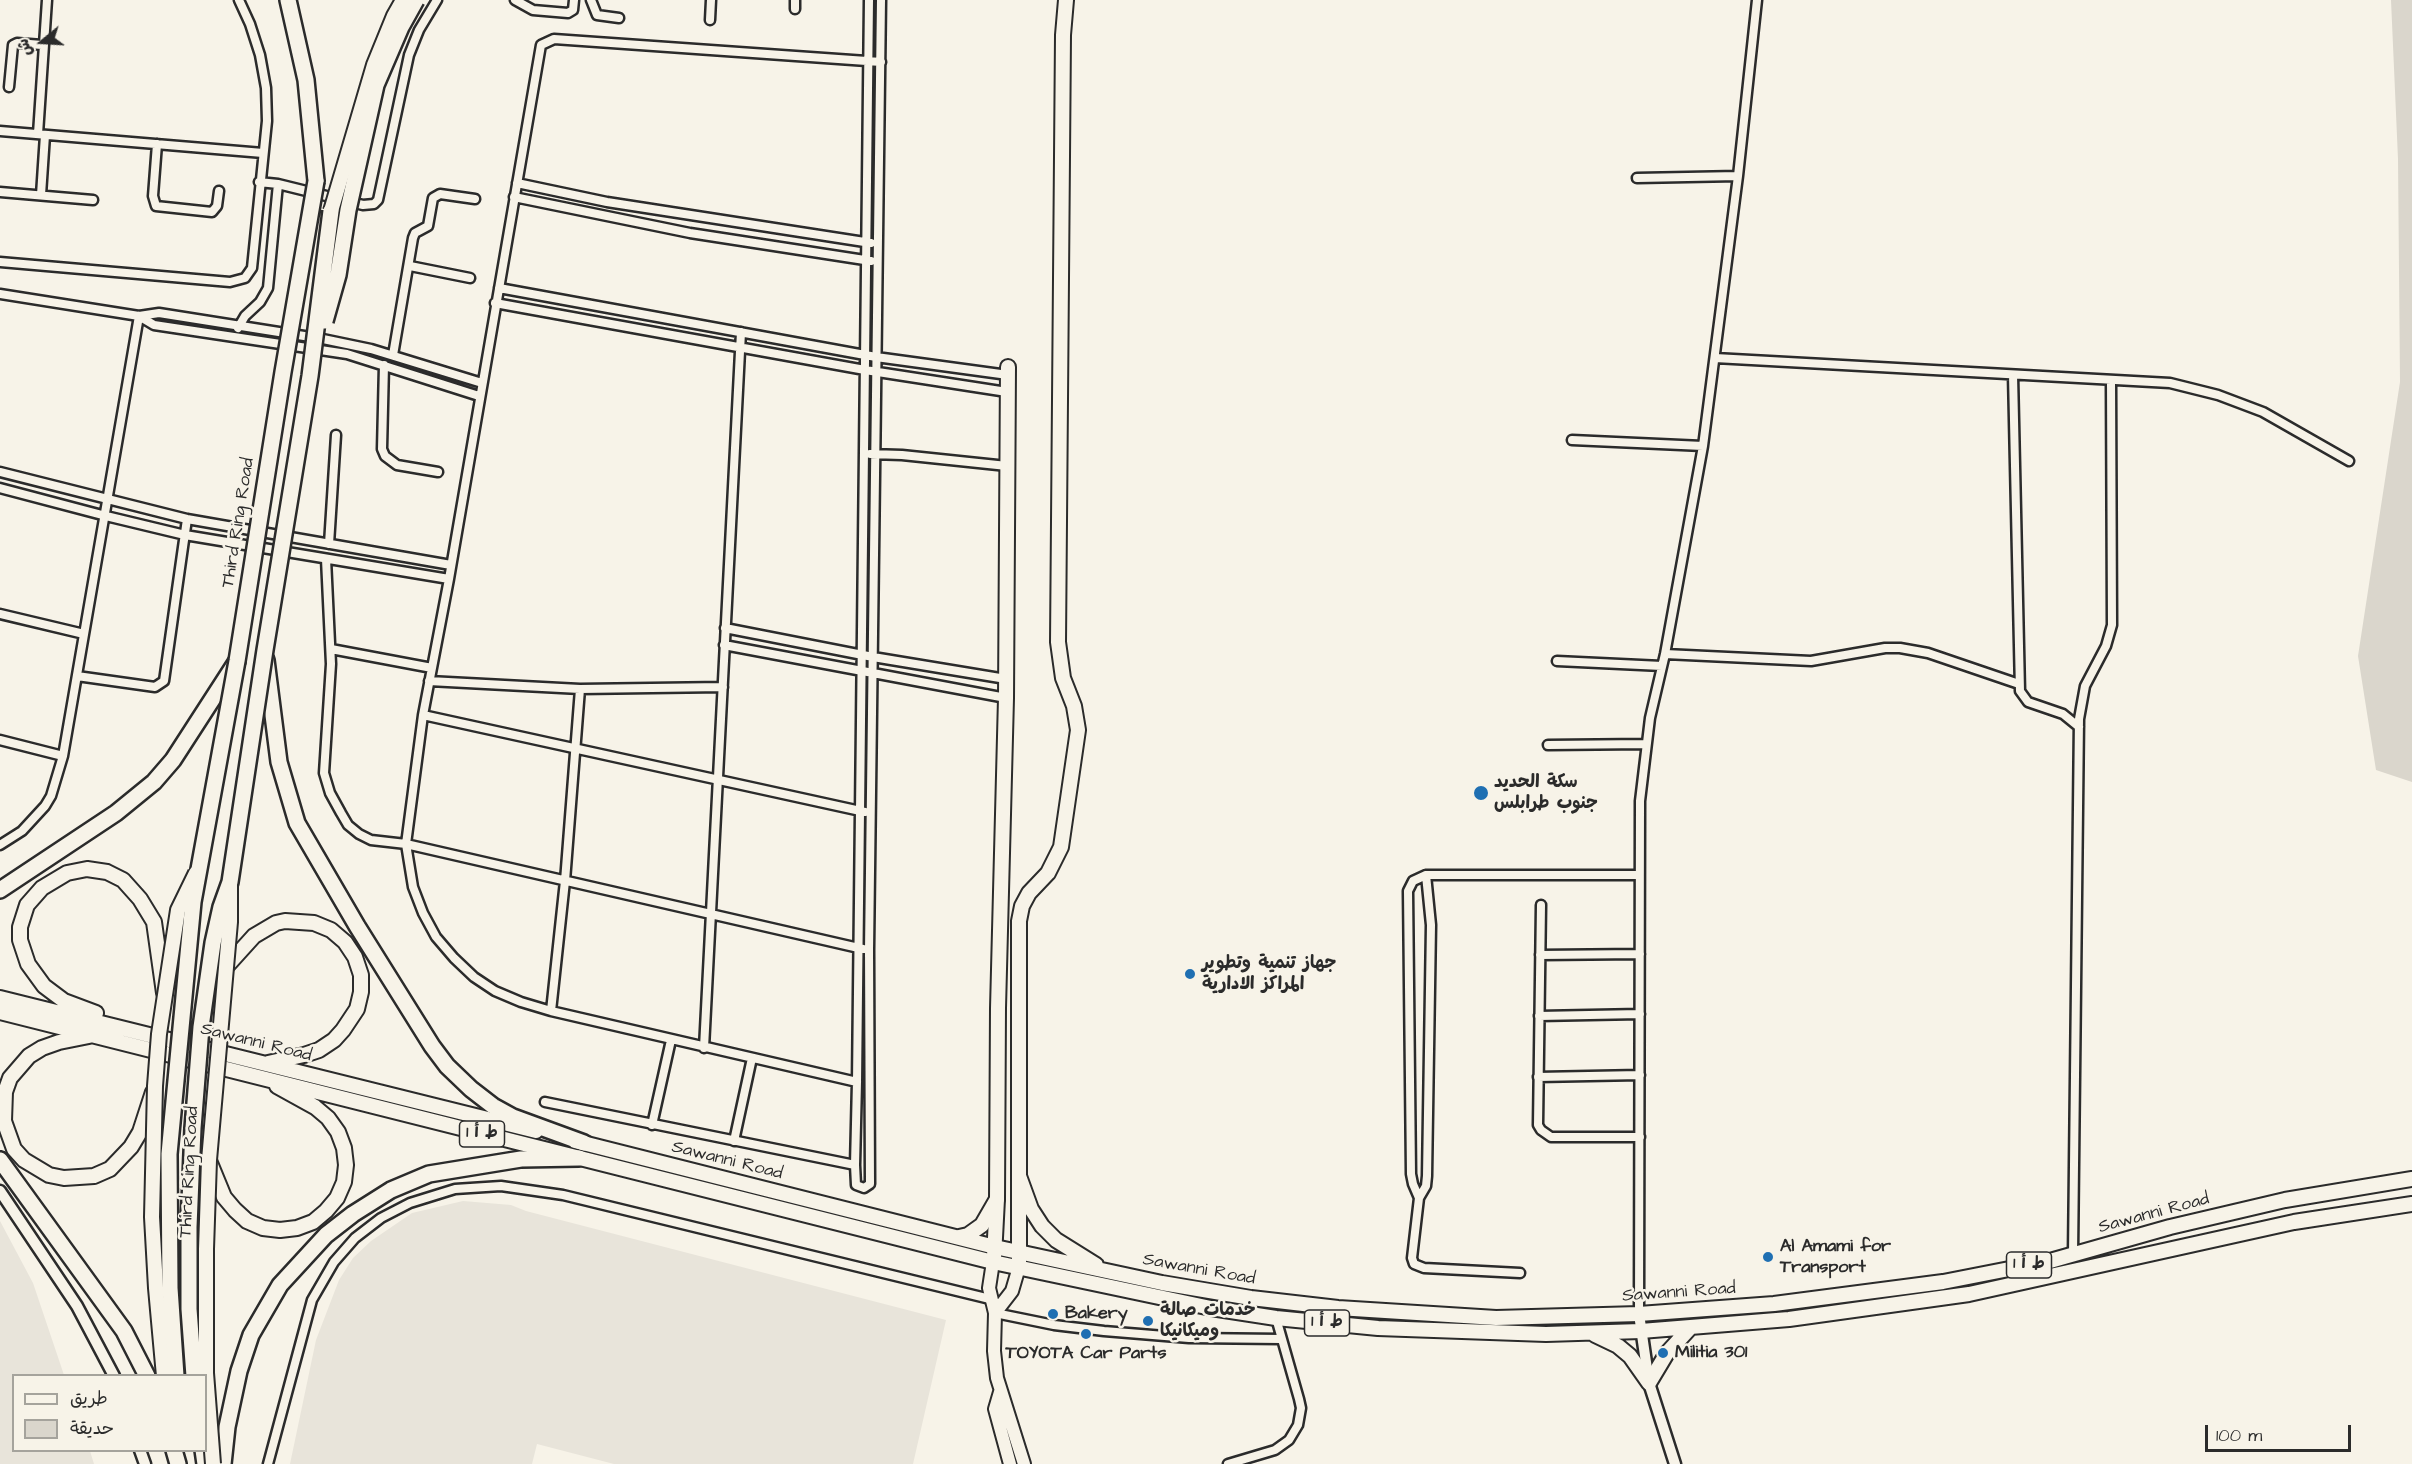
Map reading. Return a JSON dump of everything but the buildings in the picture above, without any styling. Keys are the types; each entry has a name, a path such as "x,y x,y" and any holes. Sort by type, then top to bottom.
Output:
{"highway":[{"name":"Third Ring Road","path":"176,1374 170,1288 169,1154 197,872 237,661 316,180 306,80 288,0"},
{"path":"310,376 338,275 348,210 376,85 401,27 416,0"},
{"name":"Third Ring Road","path":"194,1374 189,1268 194,1116 201,1027 213,943 221,907 230,882 310,376 331,211"},
{"path":"265,650 284,784 302,832 432,1046 447,1066 493,1106 513,1117 584,1143"},
{"path":"0,890 116,813 154,782 173,760 237,661"},
{"path":"223,1464 227,1427 239,1371 251,1335 280,1285 326,1235 353,1214 391,1190 429,1174 521,1159 579,1158"},
{"path":"0,1160 124,1331 146,1374"}],"main road":[{"path":"331,211 374,65 403,0"},
{"path":"995,1313 1012,1291 1019,1267 1020,1252 1020,913 1029,893 1048,873 1061,847 1078,737 1077,715 1063,678 1058,642 1063,47 1066,0"},
{"path":"1008,371 1006,698 998,1008 997,1199 995,1247 989,1282 990,1299 995,1313 994,1351 1000,1392 1007,1407 1024,1464"},
{"path":"151,1035 64,1001 44,986 28,964 20,940 23,915 34,896 57,877 77,870 98,869 123,880 140,899 154,922 164,997"},
{"name":"Third Ring Road","path":"164,1374 152,1217 155,1086 164,997 178,910 197,872"},
{"name":"Third Ring Road","path":"213,1464 206,1356 206,1249 209,1160 230,922 230,882"},
{"path":"225,968 254,936 276,923 285,921 314,923 331,930 345,942 355,957 361,975 361,992 357,1009 343,1030 334,1040 319,1050 262,1070"},
{"name":"Sawanni Road","path":"0,998 151,1035 262,1070 579,1158 993,1262 1157,1298 1307,1321 1451,1332 1588,1333 1690,1328 1789,1319 1969,1294 2283,1224 2412,1204"},
{"path":"998,1008 1019,1010"},
{"name":"Sawanni Road","path":"0,1012 94,1035 262,1070 584,1143 995,1247 1111,1273 1213,1292 1378,1312 1496,1318 1639,1314 1774,1304 1870,1293 1966,1278 2073,1254 2170,1227 2285,1200 2412,1179"},
{"path":"94,1035 42,1048 30,1056 10,1078 4,1099 3,1121 11,1142 24,1160 43,1172 64,1178 94,1176 110,1169 131,1147 140,1132 155,1086"},
{"path":"209,1160 220,1190 235,1210 247,1221 263,1228 280,1230 304,1225 326,1211 337,1198 344,1182 346,1165 344,1148 338,1132 328,1118 315,1107 262,1070"},
{"path":"1019,1176 1031,1209 1042,1226 1072,1251 1111,1273"},
{"path":"959,1237 968,1235 982,1225 997,1199"},
{"path":"1307,1321 1309,1305"},
{"path":"1588,1333 1605,1338 1618,1346 1630,1356 1649,1383 1667,1353 1690,1328"},
{"path":"1000,1392 995,1409 1010,1464"}],"street":[{"path":"41,195 42,45 47,0"},
{"path":"0,262 230,282 240,281 250,274 267,121 266,88 260,55 239,0"},
{"path":"259,182 278,184 363,205 374,204 378,200 409,55 419,30 436,0"},
{"path":"515,0 533,10 568,13 573,10 574,0"},
{"path":"591,0 597,15 619,18"},
{"path":"710,20 711,0"},
{"path":"869,0 868,242 855,1165 856,1185 859,1188 867,1188 870,1184 869,950 881,0"},
{"path":"1675,1464 1649,1383 1639,1314 1640,801 1646,744 1703,446 1738,176 1756,0"},
{"path":"857,1082 551,1011 495,991 474,977 436,937 423,913 411,879 406,844 423,715 449,579 541,45 549,40 882,62"},
{"path":"9,87 13,45 42,45"},
{"path":"0,131 263,153"},
{"path":"157,144 153,196 156,206 212,212 217,206 219,191"},
{"path":"1637,178 1738,176"},
{"path":"517,183 618,203 877,243"},
{"path":"237,337 239,326 260,303 268,288 278,184"},
{"path":"0,192 93,200"},
{"path":"393,355 414,235 428,226 434,196 475,200"},
{"path":"514,197 680,231 877,262"},
{"path":"410,266 470,278"},
{"path":"499,288 876,357 1008,371"},
{"path":"0,294 139,316 154,325 347,354 479,396"},
{"path":"495,303 876,372 1007,392"},
{"path":"139,316 154,312 351,344 482,383"},
{"path":"0,845 21,831 45,806 51,796 63,756 139,316"},
{"path":"704,1048 741,332"},
{"path":"1715,358 2170,383 2218,395 2285,423 2349,461"},
{"path":"384,365 382,449 385,456 398,465 438,472"},
{"path":"2013,375 2019,684 2023,697 2028,702 2059,711 2079,727"},
{"path":"2073,1254 2079,727 2085,686 2106,646 2112,626 2110,380"},
{"path":"329,544 336,435"},
{"path":"1572,440 1703,446"},
{"path":"864,454 1006,466"},
{"path":"0,472 188,519 451,565"},
{"path":"0,488 185,535 449,579"},
{"path":"77,676 155,687 164,681 188,519"},
{"path":"326,559 331,649 324,773 330,794 348,825 359,834 372,840 406,844 869,950"},
{"path":"0,614 84,634"},
{"path":"725,628 873,657 1006,679"},
{"path":"724,645 1006,698"},
{"path":"1665,654 1790,662 1821,660 1885,648 1900,648 1928,653 2019,684"},
{"path":"331,649 432,668"},
{"path":"1557,661 1662,666"},
{"path":"429,681 580,688 723,687"},
{"path":"551,1011 565,881 580,688"},
{"path":"423,715 871,814"},
{"path":"0,740 63,756"},
{"path":"1548,745 1646,744"},
{"path":"1419,1198 1413,1184 1412,1174 1408,891 1413,881 1426,875 1639,875"},
{"path":"1426,875 1431,925 1427,1176 1426,1186 1419,1198 1412,1258 1418,1267 1520,1273"},
{"path":"1541,905 1538,1125 1545,1135 1551,1137 1640,1137"},
{"path":"1540,955 1640,954"},
{"path":"1539,1016 1640,1014"},
{"path":"652,1125 671,1040"},
{"path":"734,1141 752,1058"},
{"path":"1538,1077 1640,1075"},
{"path":"545,1102 855,1165"},
{"path":"268,1464 312,1300 326,1274 344,1250 367,1227 402,1206 440,1193 471,1187 501,1186 562,1195 990,1299"},
{"path":"0,1191 81,1313 113,1374"},
{"path":"995,1313 1054,1325 1113,1332 1189,1338 1281,1339"},
{"path":"1228,1464 1266,1454 1283,1446 1295,1433 1301,1416 1299,1399 1276,1318"},
{"path":"1266,1454 1269,1464"}],"shaded area":[{"path":"463,1201 511,1205 526,1211 946,1320 913,1464 614,1464 537,1444 532,1464 290,1464 316,1340 339,1280 353,1258 371,1241 412,1213"},
{"path":"0,1221 33,1283 64,1374 12,1374 12,1452 90,1452 94,1464 0,1464"}],"green space":[{"path":"2391,0 2412,0 2412,782 2376,770 2358,656 2400,382 2398,159"}],"place":[{"name":"سكة الحديد جنوب طرابلس","path":"1481,793"},
{"name":"جهاز تنمية وتطوير المراكز الادارية","path":"1190,974"},
{"name":"Al Amami for Transport","path":"1768,1257"},
{"name":"Bakery","path":"1053,1314"},
{"name":"خدمات صالة وميكانيكا","path":"1148,1321"},
{"name":"TOYOTA Car Parts","path":"1086,1334"},
{"name":"Militia 301","path":"1663,1353"}]}
